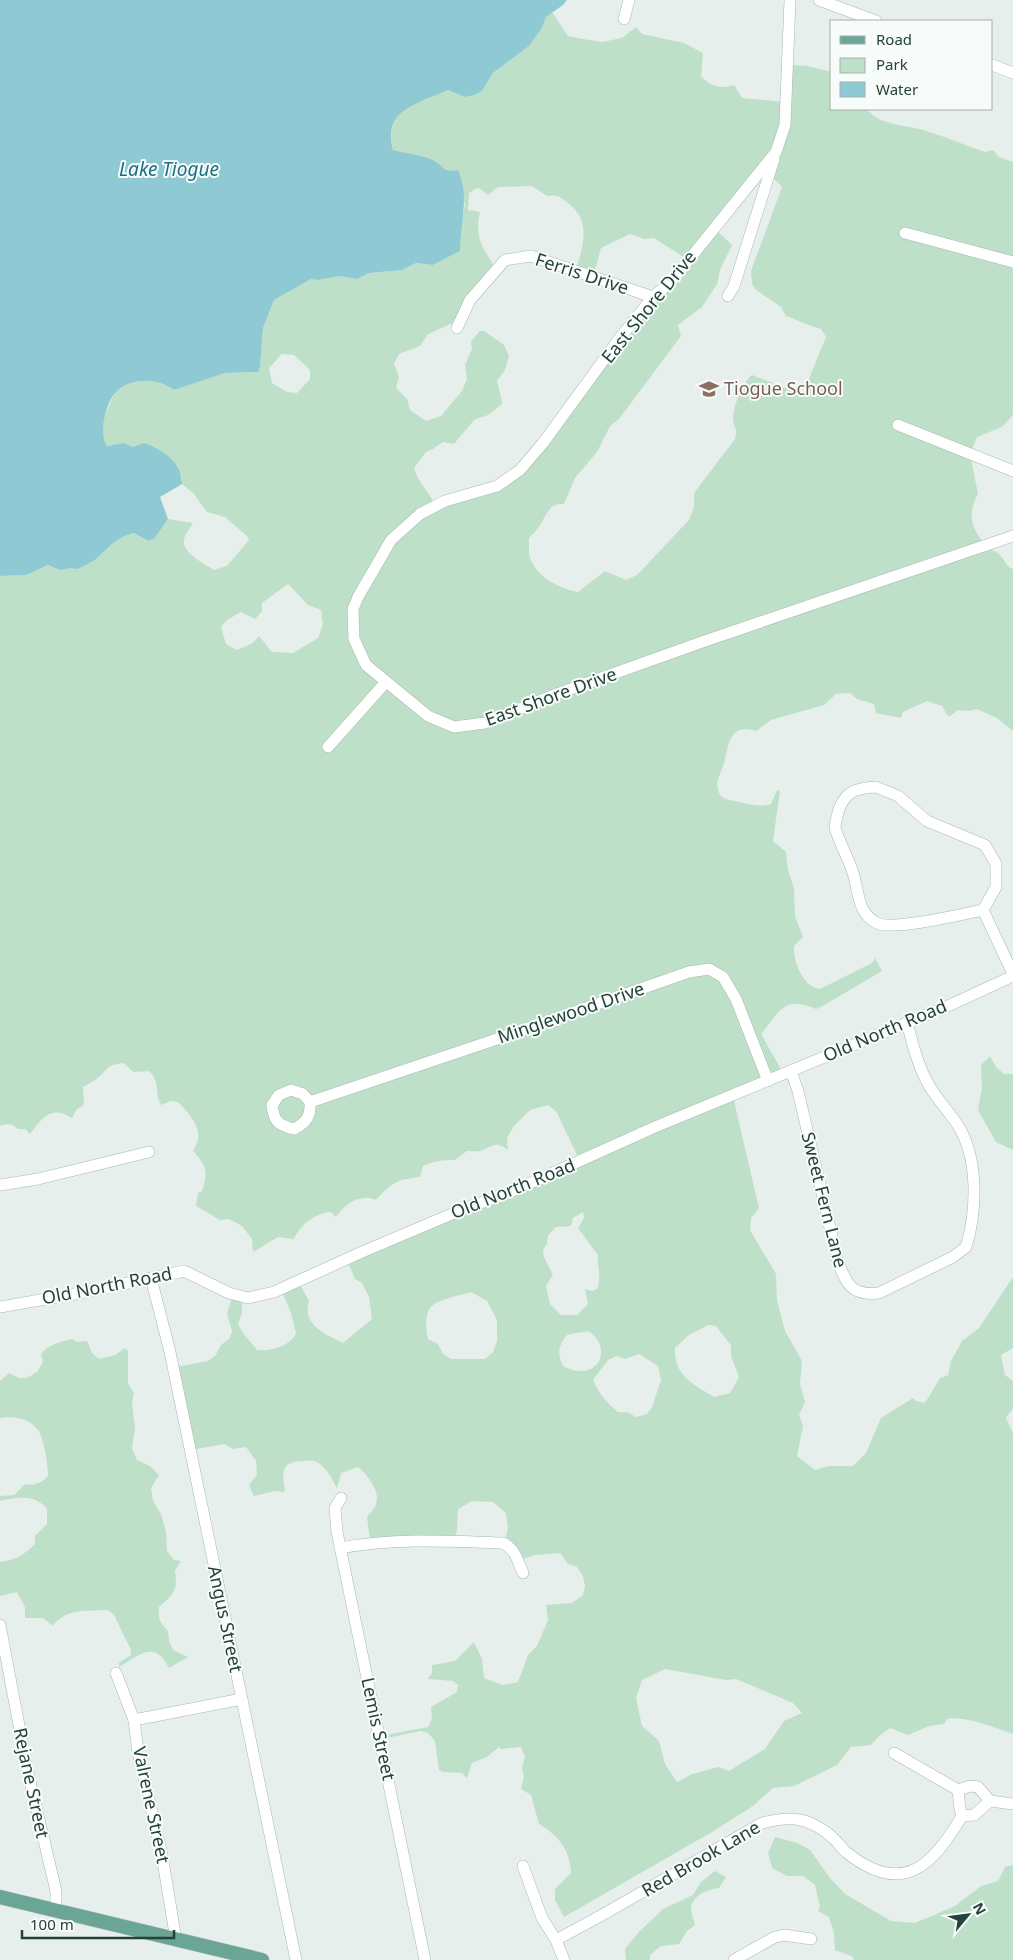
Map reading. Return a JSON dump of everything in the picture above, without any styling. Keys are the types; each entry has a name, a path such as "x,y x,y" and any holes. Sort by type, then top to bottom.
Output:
{"main road":[{"path":"1,1900 56,1911 262,1960"}],"street":[{"path":"624,19 629,0"},
{"name":"East Shore Drive","path":"790,0 785,125 776,152 670,282 653,297 619,339 543,443 520,470 497,486 445,502 420,514 391,540 358,597 354,609 354,639 366,665 428,716 454,727 485,723 554,695 1013,536"},
{"path":"819,0 873,20"},
{"path":"993,65 1013,73"},
{"path":"728,296 734,286 776,152"},
{"path":"905,233 1013,262"},
{"name":"Ferris Drive","path":"457,328 470,300 505,260 531,256 653,297"},
{"path":"898,425 1013,471"},
{"path":"328,747 386,682"},
{"path":"859,788 876,788 898,796 927,821 985,845 996,864 996,887 983,910 894,926 878,924 866,915 857,897 853,873 835,827 845,796 859,788"},
{"path":"983,910 1013,975"},
{"name":"Minglewood Drive","path":"310,1102 689,972 709,969 723,977 736,999 768,1081"},
{"name":"Old North Road","path":"0,1307 91,1291 184,1271 229,1293 248,1298 274,1292 362,1252 466,1208 506,1194 655,1127 907,1022 1013,975"},
{"name":"Sweet Fern Lane","path":"790,1071 798,1091 838,1262 844,1278 854,1290 866,1294 879,1293 953,1257 966,1247 974,1212 975,1189 968,1150 958,1126 927,1082 919,1066 907,1022"},
{"path":"0,1185 38,1179 149,1152"},
{"name":"Angus Street","path":"151,1278 170,1352 274,1846 296,1960"},
{"name":"Lemis Street","path":"341,1498 335,1508 340,1548 425,1960"},
{"path":"340,1548 373,1542 404,1540 503,1543 510,1546 523,1573"},
{"name":"Rejane Street","path":"0,1625 28,1773 56,1891 56,1911"},
{"name":"Valrene Street","path":"116,1673 134,1720 138,1752 162,1855 176,1940"},
{"path":"134,1720 242,1699"},
{"path":"894,1753 958,1790 970,1786 978,1788 990,1801 1013,1804"},
{"path":"958,1790 962,1816 974,1815 990,1801"},
{"name":"Red Brook Lane","path":"556,1940 762,1822 779,1819 800,1820 818,1827 833,1838 844,1852 873,1870 894,1875 914,1871 931,1859 949,1838 962,1816"},
{"path":"523,1866 542,1918 556,1940 564,1960"},
{"path":"734,1960 775,1937 784,1935 811,1938"}],"green space":[{"path":"552,12 568,36 602,42 622,38 636,27 642,34 684,43 703,53 701,76 705,80 716,86 734,85 742,98 786,102 790,65 807,66 830,72 830,110 868,110 878,118 892,124 931,132 985,152 993,150 999,157 1013,162 1013,415 1002,427 977,437 970,454 978,494 972,509 974,528 987,547 999,554 1007,565 1013,569 1013,731 997,718 977,709 970,711 958,710 950,716 947,715 942,706 927,701 903,712 901,718 876,713 874,704 857,699 850,693 836,694 824,705 771,720 756,731 747,729 735,733 729,743 717,785 719,793 724,798 758,805 771,804 777,790 780,791 773,841 786,852 788,870 794,888 795,916 803,937 794,946 794,952 797,966 804,979 809,984 820,989 872,963 875,958 882,971 816,1009 797,1004 790,1005 778,1012 761,1034 782,1071 732,1092 759,1208 751,1218 750,1230 776,1274 777,1300 785,1331 802,1361 800,1384 805,1402 799,1415 803,1426 797,1456 815,1470 829,1466 853,1466 866,1453 881,1418 913,1398 916,1401 925,1403 940,1378 948,1375 951,1361 962,1341 979,1328 1013,1277 1013,1348 1001,1355 1005,1375 1013,1381 1013,1408 1006,1418 1013,1433 1013,1734 980,1723 953,1718 947,1719 944,1724 929,1726 908,1735 890,1728 871,1745 851,1747 837,1765 794,1786 773,1788 753,1806 712,1832 564,1917 555,1900 555,1889 571,1873 568,1857 558,1839 539,1824 531,1795 521,1789 524,1777 522,1768 525,1757 521,1747 501,1749 499,1747 487,1757 472,1763 467,1778 462,1773 439,1770 435,1741 428,1733 420,1731 382,1739 381,1736 428,1727 432,1719 431,1707 457,1692 458,1685 453,1681 428,1679 432,1673 432,1665 455,1661 474,1642 482,1659 484,1678 502,1685 518,1682 528,1655 537,1646 548,1620 546,1605 572,1603 583,1595 585,1586 583,1576 577,1567 568,1564 560,1553 534,1555 513,1563 504,1544 508,1528 506,1513 493,1502 472,1501 458,1509 457,1530 454,1540 370,1540 367,1517 375,1506 377,1494 369,1479 358,1467 341,1473 337,1488 322,1465 314,1461 295,1462 289,1464 284,1470 285,1492 274,1491 254,1496 249,1485 257,1475 256,1461 246,1447 233,1449 224,1444 191,1450 175,1367 208,1361 215,1356 221,1345 230,1338 232,1331 227,1314 233,1294 242,1299 242,1313 238,1324 257,1350 274,1349 289,1342 296,1334 291,1313 281,1289 298,1281 309,1301 309,1317 312,1323 323,1333 343,1343 372,1319 369,1297 362,1283 355,1279 347,1260 579,1159 556,1111 548,1105 530,1110 514,1126 507,1138 508,1150 500,1145 494,1145 480,1151 467,1151 455,1160 427,1164 423,1166 420,1177 405,1179 395,1183 386,1189 376,1200 365,1198 353,1201 339,1212 336,1217 331,1212 314,1217 300,1229 294,1239 278,1237 253,1252 252,1239 242,1226 229,1219 220,1220 196,1206 198,1193 202,1191 205,1179 205,1170 204,1165 193,1151 198,1137 196,1125 178,1102 171,1101 161,1105 155,1080 149,1071 133,1072 124,1063 112,1065 83,1087 84,1105 77,1109 72,1118 65,1114 53,1113 43,1118 30,1134 25,1129 18,1129 12,1125 5,1124 0,1126 0,576 26,575 48,565 60,570 95,560 122,537 135,533 147,541 155,538 168,519 193,523 185,536 184,542 188,552 193,556 214,570 227,566 249,540 247,536 225,517 207,512 193,493 182,484 182,476 124,443 107,446 103,438 103,425 106,413 116,392 123,387 137,382 153,381 174,390 225,373 257,372 260,367 263,328 274,300 311,279 318,280 339,276 357,279 369,273 402,270 416,263 433,265 460,251 460,233 465,204 451,171 443,170 434,160 393,150 391,136 393,125 398,116 415,104 448,90 466,97 482,91 493,73 529,46 542,28 546,17","holes":["764,169 782,187 751,271 752,284 756,290 781,307 786,316 821,329 826,337 804,391 799,393 752,375 742,389 734,409 735,439 694,493 694,507 689,520 637,575 626,580 605,571 578,592 563,588 548,580 531,562 529,538 538,529 552,507 564,504 575,478 597,452 610,426 619,419 681,336 678,325 702,307 717,284 720,270 732,245 714,228","532,186 547,196 558,196 576,210 583,226 584,234 576,270 594,274 601,248 630,234 644,239 654,238 685,258 521,469 485,489 436,505 420,482 414,468 426,452 443,442 454,444 474,420 488,415 502,404 497,381 505,370 509,356 504,345 484,331 480,331 471,341 472,349 465,365 467,379 462,391 441,416 426,421 410,410 407,399 396,388 399,377 394,364 399,354 420,346 428,334 462,319 496,269 484,249 479,236 478,221 480,212 468,210 469,193 479,188 488,195 498,187","282,354 294,355 310,370 310,379 297,393 287,392 272,383 269,368","288,584 308,605 321,610 323,624 318,638 293,653 272,652 259,636 253,643 237,650 226,644 221,627 227,620 241,612 255,619 262,611 262,603","583,1212 584,1218 578,1228 598,1255 599,1277 597,1289 592,1291 585,1289 588,1304 577,1315 561,1315 550,1304 546,1286 553,1275 544,1257 543,1250 547,1244 548,1235 556,1227 571,1226 573,1218","471,1292 487,1301 497,1320 497,1341 493,1352 485,1359 451,1359 443,1354 438,1344 428,1339 426,1321 428,1312 433,1305 441,1301","708,1325 716,1326 731,1345 731,1356 739,1377 730,1393 714,1397 692,1383 681,1372 675,1348 689,1335","588,1331 596,1338 601,1347 601,1355 593,1368 585,1371 563,1366 559,1350 567,1335","639,1354 658,1366 661,1380 652,1407 647,1414 636,1417 627,1412 618,1412 607,1402 593,1380 608,1360 617,1356 625,1359","665,1669 726,1680 736,1679 793,1703 802,1713 784,1721 765,1749 729,1771 718,1767 692,1774 677,1782 665,1764 659,1741 642,1726 636,1698 642,1680"]},
{"path":"990,1056 996,1067 1004,1074 1013,1074 1013,1150 996,1142 978,1110 982,1087 981,1065"},
{"path":"72,1339 78,1342 87,1341 92,1353 99,1359 115,1355 125,1348 128,1351 128,1383 134,1393 132,1403 135,1428 132,1448 137,1460 150,1466 159,1475 151,1488 153,1501 161,1514 166,1532 167,1551 174,1560 181,1561 175,1571 176,1583 174,1591 159,1607 159,1618 168,1631 169,1641 173,1650 188,1657 169,1668 164,1659 152,1652 140,1654 119,1667 119,1663 131,1655 131,1650 114,1615 108,1610 71,1613 58,1620 53,1626 43,1618 25,1618 25,1607 17,1592 0,1596 0,1562 19,1556 35,1544 35,1536 47,1524 47,1509 43,1504 32,1499 13,1498 0,1501 0,1496 14,1495 25,1484 32,1485 38,1483 48,1476 44,1444 34,1425 25,1420 10,1417 0,1418 0,1381 9,1373 19,1378 27,1378 37,1372 43,1362 41,1354 44,1351 55,1344"},
{"path":"775,1837 797,1843 810,1850 830,1878 845,1894 891,1921 915,1923 955,1906 981,1886 998,1881 1005,1867 1013,1865 1013,1960 854,1960 852,1956 834,1950 834,1933 829,1917 818,1911 820,1907 815,1885 803,1876 787,1876 772,1868 768,1853"},
{"path":"715,1871 726,1877 719,1888 701,1894 694,1900 691,1912 695,1925 687,1931 679,1944 661,1946 650,1955 650,1960 626,1960 625,1949 638,1933 663,1909 693,1895 701,1882"}],"water":[{"name":"Lake Tiogue","path":"0,0 567,0 546,17 542,28 529,46 493,73 482,91 465,97 448,90 405,110 393,125 391,136 393,150 428,158 449,171 458,170 462,180 464,200 460,251 433,265 416,263 402,270 369,273 357,279 339,276 318,280 311,279 274,300 263,328 258,372 225,373 174,390 152,381 137,382 122,387 112,397 106,411 103,427 104,441 107,446 124,443 133,447 144,443 158,449 175,463 179,469 182,484 160,497 168,519 155,538 148,541 134,533 122,537 95,560 78,569 60,570 48,565 26,575 0,576"}],"place":[{"name":"Tiogue School","path":"709,389"}]}
